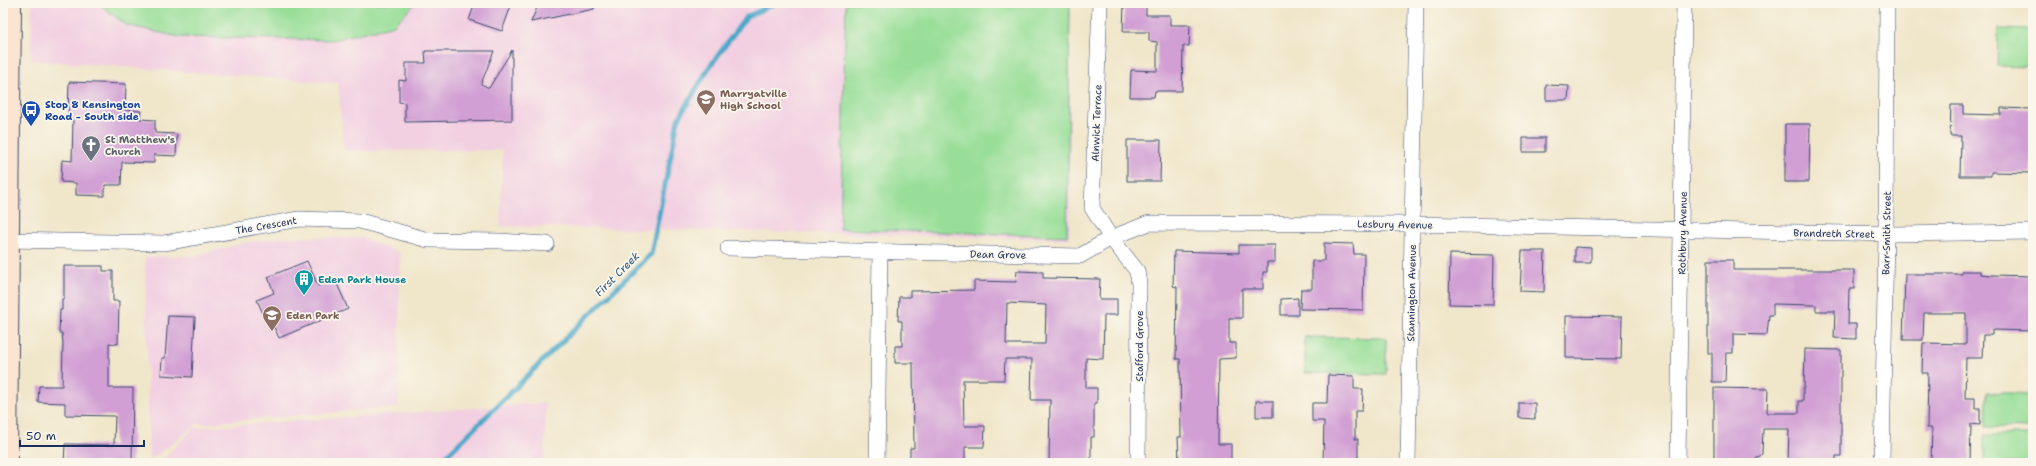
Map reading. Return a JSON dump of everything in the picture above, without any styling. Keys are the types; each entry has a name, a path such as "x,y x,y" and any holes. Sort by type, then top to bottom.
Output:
{"main road":[{"path":"6,463 8,240 6,97 10,3"}],"street":[{"name":"Alnwick Terrace","path":"1100,3 1092,208 1111,238"},
{"name":"Stannington Avenue","path":"1408,463 1416,3"},
{"name":"Rothbury Avenue","path":"1678,463 1684,3"},
{"name":"Barr-Smith Street","path":"1882,463 1886,234 1887,3"},
{"name":"The Crescent","path":"8,240 164,242 299,219 360,221 428,240 499,241 547,244"},
{"name":"Lesbury Avenue","path":"1111,238 1149,223 1411,224 1682,231"},
{"name":"Brandreth Street","path":"1682,231 1886,234 2033,232"},
{"name":"Dean Grove","path":"728,248 1080,256 1111,238"},
{"name":"Stafford Grove","path":"1111,238 1136,270 1139,284 1138,463"},
{"path":"877,463 880,252"}],"shaded area":[{"name":"Marryatville High School","path":"32,3 1070,3 1070,239 500,226 503,150 344,151 338,83 31,60"},
{"name":"Eden Park","path":"287,237 362,238 400,253 398,407 197,424 149,461 145,257 194,256 245,243"},
{"path":"546,403 544,463 159,463 194,428"}],"green space":[{"path":"98,3 416,3 394,25 333,40 179,37 126,25"},
{"path":"846,3 1070,3 1067,236 840,229"},
{"path":"1998,29 2033,30 2033,67 1997,66"},
{"path":"1305,337 1386,338 1386,374 1305,373"},
{"path":"1987,392 2033,394 2033,428 1986,427"},
{"path":"1984,435 2033,435 2033,463 1984,463"}],"building":[{"path":"475,3 512,3 502,31 469,20"},
{"path":"539,3 593,3 594,9 531,22"},
{"path":"1124,3 1146,3 1146,15 1170,15 1170,25 1190,25 1189,46 1183,46 1182,91 1155,91 1154,97 1130,97 1131,70 1157,71 1157,42 1149,41 1149,32 1123,32"},
{"path":"512,50 512,120 405,122 405,103 399,102 399,80 406,81 406,63 426,63 425,51 494,51 481,84 489,88"},
{"path":"69,82 126,84 125,110 141,111 140,119 155,120 155,133 177,134 176,156 154,155 154,163 122,162 121,185 105,185 104,196 76,195 76,183 61,182 62,160 72,161 73,120 68,120"},
{"path":"1546,85 1569,86 1568,100 1546,100"},
{"path":"1951,105 1963,105 1963,114 2001,115 2001,108 2033,109 2031,173 1991,172 1991,176 1960,176 1961,136 1950,136"},
{"path":"1785,124 1810,124 1809,182 1785,182"},
{"path":"1523,138 1545,138 1545,152 1523,152"},
{"path":"1127,140 1161,140 1160,181 1127,181"},
{"path":"1324,243 1353,244 1354,254 1364,254 1363,310 1300,309 1301,289 1312,289 1312,261 1324,261"},
{"path":"1239,245 1275,245 1275,262 1267,262 1267,272 1263,272 1263,289 1242,289 1242,318 1229,318 1229,343 1236,343 1236,358 1219,359 1218,444 1231,444 1231,463 1179,463 1178,437 1181,437 1180,359 1176,359 1177,287 1173,286 1174,251 1239,253"},
{"path":"1575,247 1591,248 1591,263 1575,263"},
{"path":"1522,251 1545,251 1544,292 1520,291"},
{"path":"1450,254 1494,255 1493,305 1449,304"},
{"path":"1708,260 1733,260 1733,270 1854,270 1854,289 1849,289 1848,324 1856,324 1856,339 1834,338 1835,311 1816,311 1816,305 1773,304 1773,315 1769,315 1767,335 1733,334 1733,353 1726,353 1725,382 1712,382 1712,353 1708,353"},
{"name":"Eden Park House","path":"307,261 318,286 335,279 348,309 279,338 274,327 270,329 257,300 274,293 268,277"},
{"path":"64,266 103,266 103,271 113,271 113,301 119,301 118,344 109,343 109,388 133,388 132,463 64,463 65,444 114,445 115,416 65,415 65,403 38,402 39,386 62,386 63,343 62,333 59,333 60,310 62,310 62,299 64,299"},
{"path":"1017,271 1043,272 1043,278 1100,279 1099,299 1117,299 1117,315 1104,315 1103,359 1086,358 1086,388 1097,388 1097,403 1094,403 1094,437 1091,437 1091,463 1049,463 1050,400 1031,400 1032,359 1005,359 1004,380 963,380 964,426 985,426 984,447 965,447 965,463 910,463 910,448 914,448 913,363 895,363 895,346 902,346 902,321 898,321 899,297 910,297 910,291 974,290 974,281 1016,282","holes":["1007,303 1046,305 1045,344 1006,344"]},
{"path":"1962,271 1980,271 1980,274 1992,275 2033,276 2033,331 1992,330 1992,335 1983,335 1982,358 1966,358 1965,398 1975,398 1975,408 1980,408 1980,425 1971,424 1970,463 1931,463 1932,428 1927,428 1928,373 1922,373 1923,343 1966,344 1966,313 1924,313 1923,340 1903,340 1905,274 1962,274"},
{"path":"1298,298 1298,315 1281,315 1281,299"},
{"path":"168,316 195,317 192,377 161,375 162,358 165,358"},
{"path":"1566,316 1622,317 1621,359 1566,358"},
{"path":"1805,349 1841,350 1841,456 1836,456 1836,463 1788,463 1789,429 1763,429 1762,454 1751,463 1714,463 1714,388 1768,389 1767,413 1799,413 1799,401 1803,401"},
{"path":"1328,375 1354,376 1354,389 1363,389 1362,411 1355,411 1355,439 1358,439 1358,463 1323,463 1324,421 1312,421 1312,403 1327,403"},
{"path":"1256,401 1273,401 1273,417 1256,417"},
{"path":"1519,403 1535,403 1535,419 1519,418"}],"waterway":[{"name":"First Creek","path":"439,463 651,254 678,120 708,69 746,17 776,3"}],"place":[{"name":"Marryatville High School","path":"706,116"},
{"name":"Stop 8 Kensington Road - South side","path":"31,127"},
{"name":"St Matthew's Church","path":"91,162"},
{"name":"Eden Park House","path":"304,296"},
{"name":"Eden Park","path":"272,332"}]}
